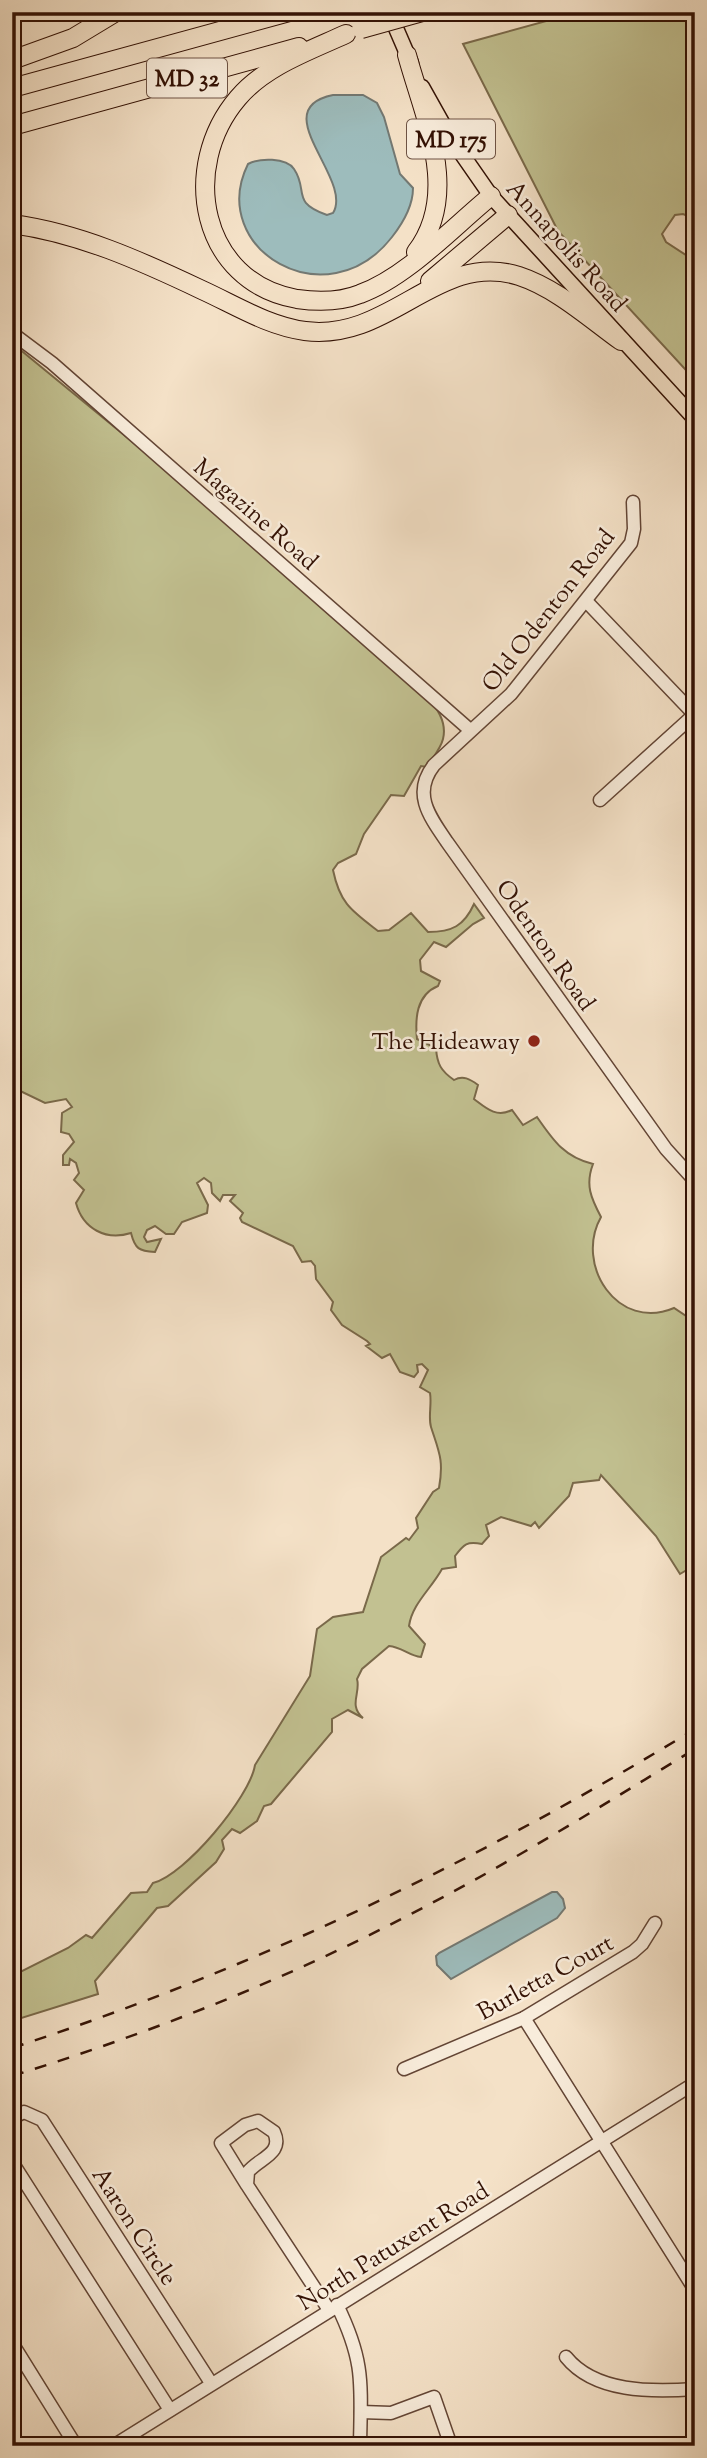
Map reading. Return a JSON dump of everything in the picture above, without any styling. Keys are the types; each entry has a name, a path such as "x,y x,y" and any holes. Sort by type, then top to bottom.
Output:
{"highway":[{"path":"12,60 73,38 116,12"},
{"name":"MD 32","path":"12,89 289,12"},
{"name":"MD 32","path":"12,126 422,12"},
{"path":"354,32 269,72 239,96 216,128 209,148 204,184 205,205 211,225 231,260 258,284 290,297 325,301 359,295 404,268 491,195"},
{"path":"404,268 425,241 432,224 439,186 436,159 407,55"},
{"path":"392,313 508,215"},
{"path":"12,224 75,238 114,251 287,328 327,332 351,329 392,313 448,280 466,274 498,271 536,282 621,341"}],"main road":[{"name":"Annapolis Road","path":"389,12 407,55 450,137 491,195 621,341 695,419"}],"street":[{"name":"Magazine Road","path":"12,334 52,363 470,730"},
{"name":"Old Odenton Road","path":"470,730 511,694 631,543 634,529 633,502"},
{"path":"586,601 695,715 600,800"},
{"name":"Odenton Road","path":"470,730 427,774 422,793 428,815 666,1149 695,1181"},
{"name":"Burletta Court","path":"404,2069 524,2018 633,1952 649,1936 655,1923"},
{"path":"524,2018 601,2142 690,2271 695,2290"},
{"name":"North Patuxent Road","path":"113,2446 695,2083"},
{"name":"Aaron Circle","path":"12,2118 24,2112 42,2120 211,2383"},
{"path":"247,2185 248,2172 272,2154 276,2146 274,2132 258,2121 245,2125 221,2143 247,2185 355,2342 362,2382 360,2446"},
{"path":"12,2162 170,2410"},
{"path":"12,2343 76,2446"},
{"path":"566,2357 585,2374 624,2387 695,2389"},
{"path":"361,2412 391,2413 434,2397 451,2446"}],"shaded area":[{"path":"579,12 695,12 695,219 683,214 675,215 662,234 666,242 695,261 695,380 558,231 463,44"},
{"path":"12,343 140,448 434,705 444,727 440,746 427,767 421,766 404,796 391,795 364,834 356,854 338,863 333,870 336,882 348,906 378,931 389,930 411,913 428,932 444,931 461,923 474,904 484,918 446,947 434,942 420,960 421,971 440,981 438,986 425,995 418,1008 417,1039 436,1048 440,1067 450,1077 454,1080 466,1078 478,1085 474,1099 483,1106 501,1113 512,1110 523,1125 537,1117 567,1152 593,1164 589,1178 590,1191 601,1217 594,1236 593,1255 597,1273 606,1290 635,1311 654,1313 674,1308 695,1322 695,1565 680,1574 656,1536 601,1475 599,1480 573,1483 569,1496 539,1528 535,1522 531,1526 501,1517 486,1525 489,1536 482,1544 469,1543 461,1549 455,1556 456,1567 442,1569 414,1611 409,1626 425,1644 421,1657 389,1646 362,1669 357,1679 356,1708 363,1718 348,1710 332,1719 332,1732 271,1804 264,1806 257,1821 240,1833 232,1829 222,1840 224,1849 216,1862 168,1906 157,1908 95,1981 98,1994 12,2021 12,1976 68,1948 86,1935 92,1938 131,1893 147,1892 153,1883 182,1866 229,1814 241,1796 255,1765 310,1676 317,1629 333,1617 363,1612 381,1557 406,1538 409,1540 418,1528 416,1518 433,1492 439,1488 441,1470 440,1456 430,1423 430,1393 420,1387 428,1370 422,1364 417,1365 418,1372 414,1377 400,1372 390,1354 382,1358 366,1346 370,1344 367,1341 342,1325 331,1310 333,1302 316,1279 315,1266 311,1261 302,1262 293,1246 242,1222 240,1218 243,1213 230,1201 235,1195 223,1195 220,1201 212,1193 211,1183 204,1178 197,1183 208,1205 207,1213 182,1222 174,1234 166,1234 155,1226 147,1230 144,1237 147,1242 161,1239 155,1252 138,1248 131,1233 113,1235 97,1231 84,1220 76,1203 84,1190 74,1180 79,1173 76,1163 70,1159 69,1165 63,1165 63,1155 74,1142 69,1134 61,1132 62,1113 72,1107 66,1099 45,1103 12,1087"}],"water":[{"path":"333,95 363,95 377,103 384,117 400,174 413,188 413,195 407,214 396,232 365,261 336,273 307,273 280,264 258,247 244,223 239,195 248,164 265,160 285,162 294,169 298,177 304,201 327,215 333,213 336,199 332,182 308,130 307,115 314,103"},
{"path":"552,1892 557,1892 563,1899 565,1908 557,1918 451,1979 437,1965 436,1956 439,1953"}],"railway":[{"path":"12,2048 190,1983 363,1908 531,1823 695,1729"},
{"path":"12,2076 113,2043 212,2005 358,1941 516,1857 695,1749"}],"place":[{"name":"The Hideaway","path":"534,1041"}]}
